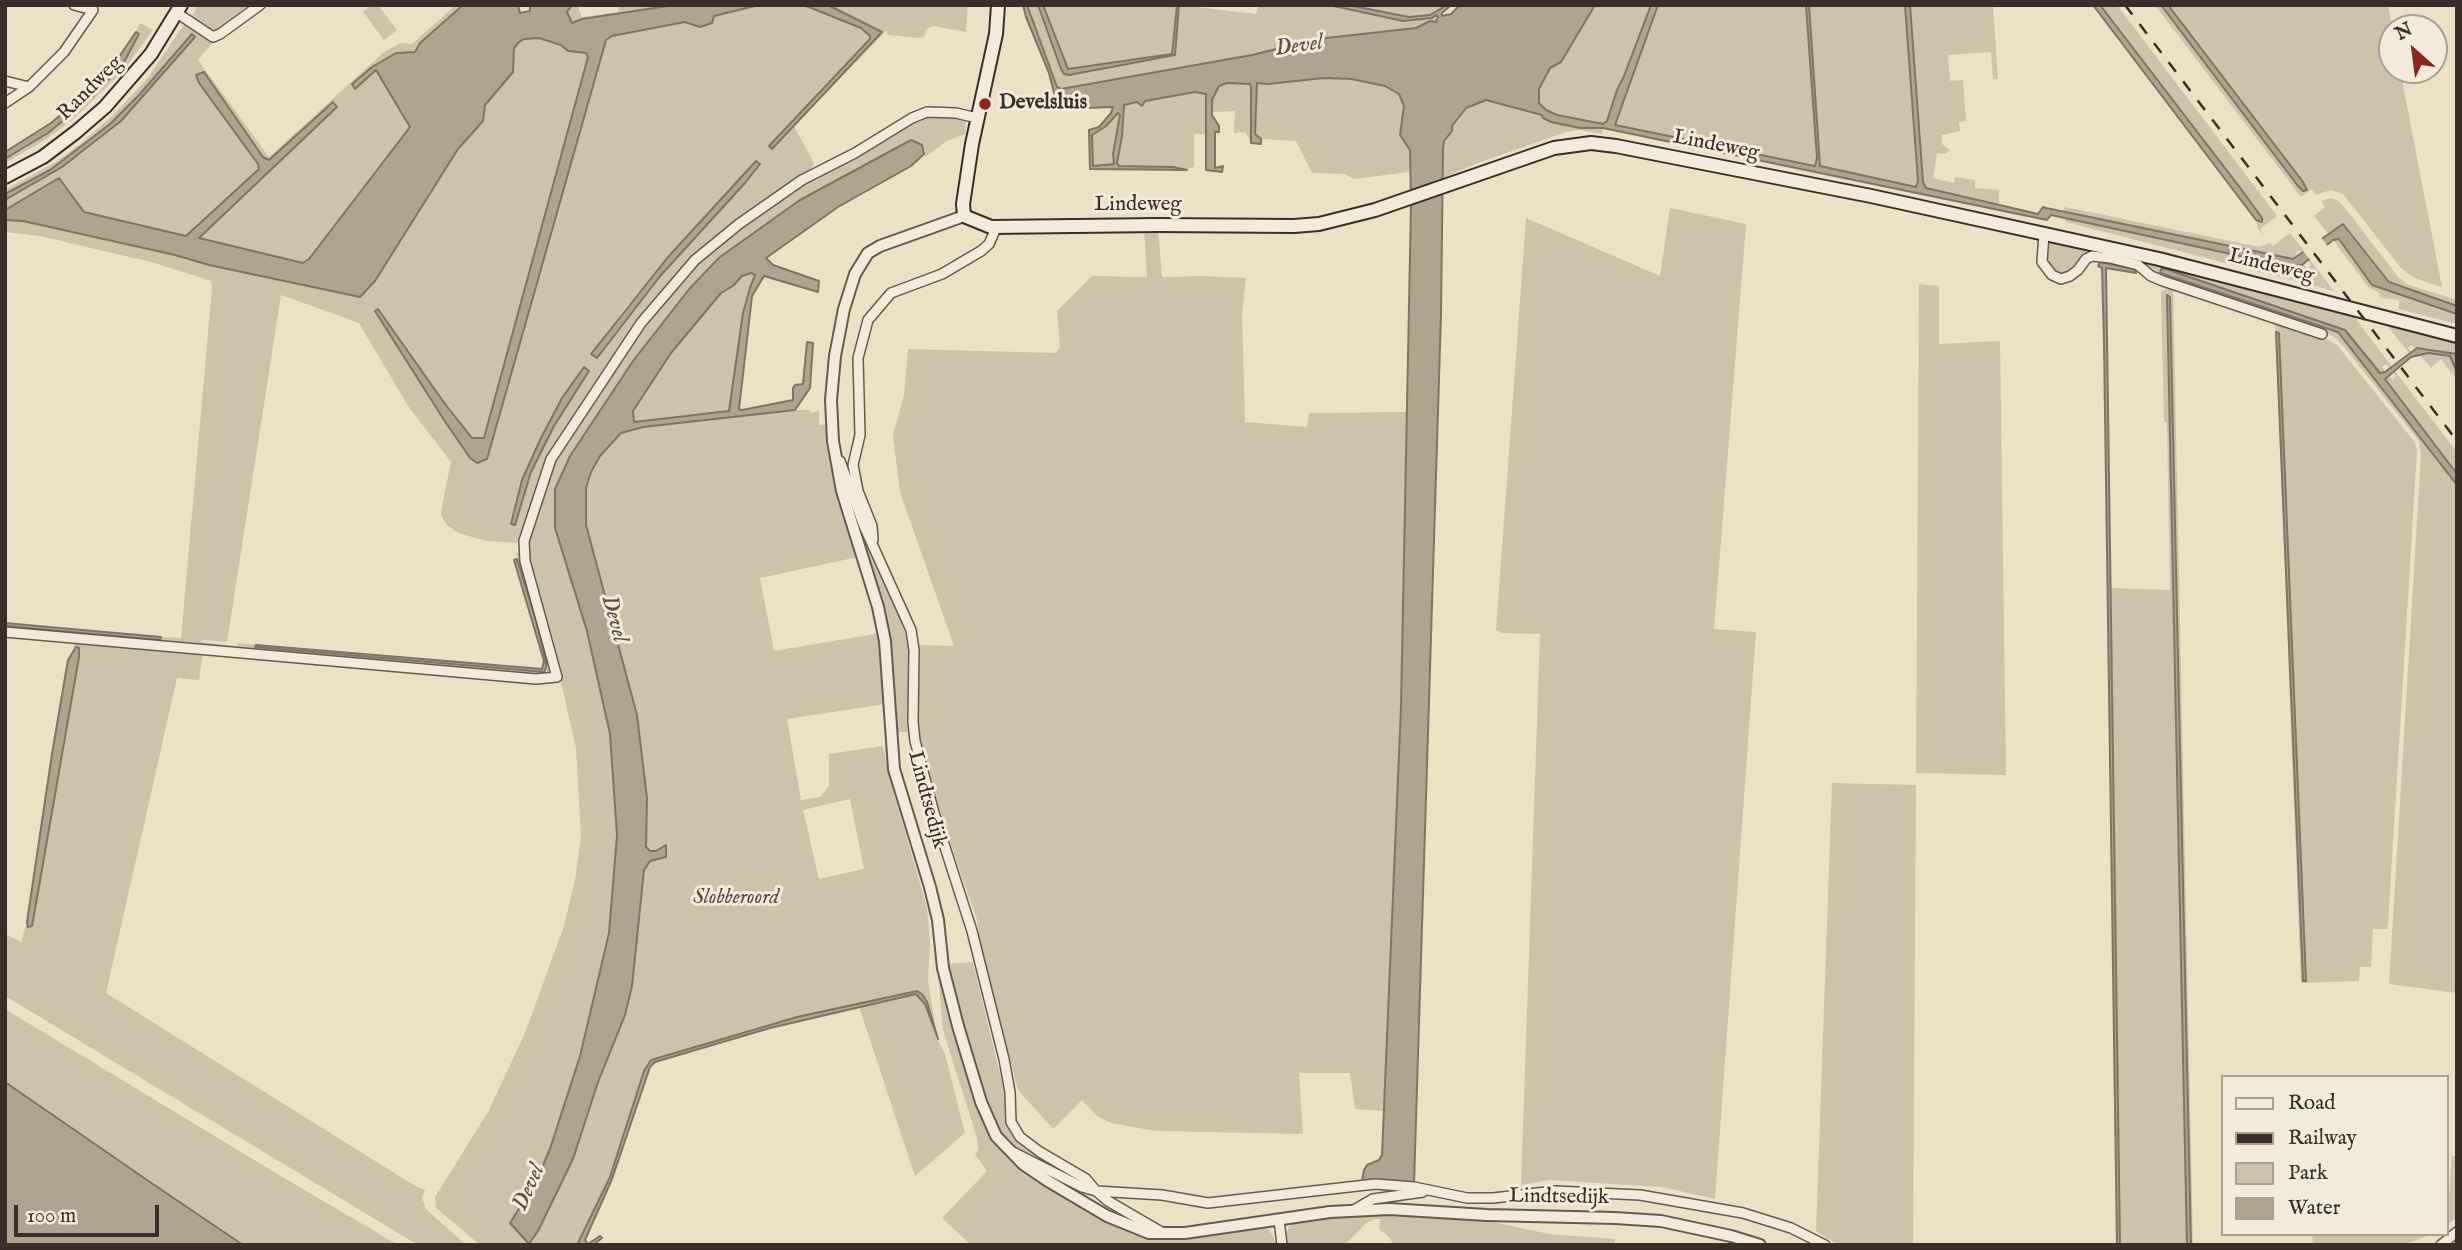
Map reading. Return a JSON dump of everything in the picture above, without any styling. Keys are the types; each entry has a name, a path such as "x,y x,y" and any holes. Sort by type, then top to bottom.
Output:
{"main road":[{"path":"964,216 963,195 996,34 998,5"},
{"name":"Randweg","path":"5,177 43,157 105,107 150,54 179,9"},
{"name":"Lindeweg","path":"964,216 996,228 1294,226 1348,217 1404,201 1554,148 1591,143 1866,195 2044,234 2225,275 2457,336"}],"street":[{"path":"5,103 29,87 64,52 93,10 74,5"},
{"path":"179,9 213,37 260,5"},
{"path":"5,81 29,87"},
{"path":"5,632 536,679 557,677 525,561 524,541 551,459 641,323 695,260 739,223 802,180 927,112 956,113 977,118"},
{"path":"873,541 864,526 835,451 831,400 839,332 855,274 873,249 964,216"},
{"path":"873,541 872,526 858,491 853,465 860,435 858,358 868,320 883,300 899,288 942,274 981,251 989,244 996,228"},
{"path":"2044,234 2042,262 2052,275 2061,279 2070,276 2092,256 2110,258 2138,265 2151,276 2163,281 2322,334"},
{"name":"Lindtsedijk","path":"835,451 844,500 881,618 885,641 892,757 936,909 949,996 987,1119 1008,1150 1048,1181 1107,1216 1149,1233 1185,1233 1354,1210 1389,1209 1521,1217 1615,1217 1661,1221 1760,1245"},
{"name":"Lindtsedijk","path":"873,541 888,583 904,609 911,630 914,650 915,741 934,813 972,931 1004,1059 1010,1091 1011,1122 1020,1137 1086,1179 1108,1202 1164,1234"},
{"name":"Lindtsedijk","path":"1008,1150 1082,1187 1096,1191 1162,1195 1208,1203 1358,1184 1414,1187 1467,1198 1555,1191 1651,1196 1743,1213 1791,1228 1825,1245"},
{"name":"Lindtsedijk","path":"1354,1210 1373,1199 1429,1191"},
{"path":"1279,1220 1282,1245"},
{"path":"2441,1245 2457,1232"}],"green space":[{"path":"198,5 258,5 219,31 213,31 191,18"},
{"path":"372,5 378,5 397,30 384,40 363,12"},
{"path":"456,5 470,5 462,6 420,43 415,52 403,52 352,84 355,89 376,70 411,127 309,259 303,263 198,239 336,107 333,103 269,160 263,157 258,164 257,173 185,237 29,197 5,210 5,200 62,167 121,121 195,37 192,34 110,124 50,170 5,194 5,190 54,163 79,145 113,115 147,79 185,23 214,41 198,60 269,157 384,52 401,43 412,44"},
{"path":"572,5 577,5 582,17 618,12 619,5 674,5 583,19 572,24 567,12"},
{"path":"759,5 804,5 861,28 871,36 769,146 882,33 828,5 968,5 966,32 933,26 926,29 925,36 920,38 888,35 886,31 794,126 814,163 809,173 715,238 602,378 597,380 595,388 557,443 520,534 519,543 486,541 458,533 447,525 441,515 451,462 408,406 359,323 281,295 227,642 202,642 237,646 238,643 256,647 544,672 546,661 516,552 521,555 551,667 549,673 545,676 5,630 5,626 160,640 161,637 181,638 212,288 211,281 155,263 40,236 5,232 5,220 23,221 360,297 375,281 458,149 483,121 485,105 513,72 514,48 519,42 539,38 561,45 568,51 586,53 588,57 485,438 472,439 445,404 478,463 487,459 606,40 612,36 685,22 700,27 712,23 714,16","holes":["756,161 745,183 661,275 618,329 592,355 623,311 668,257","562,398 554,425 531,472 515,524 522,480"]},
{"path":"1027,5 1038,5 1055,50 1070,74 1174,55 1179,5 1256,14 1259,5 1329,5 1400,20 1432,18 1436,15 1438,17 1436,22 1430,21 1416,28 1317,39 1252,55 1061,89 1057,87"},
{"path":"1043,5 1177,5 1172,54 1068,69"},
{"path":"1348,5 1447,5 1430,15 1409,17"},
{"path":"1595,5 1651,5 1607,121 1603,124 1557,115 1539,103 1539,89 1550,68 1561,62"},
{"path":"1658,5 1806,5 1817,165 1615,125"},
{"path":"1809,5 1905,5 1917,187 1820,166"},
{"path":"1910,5 1993,5 1998,79 1993,79 1991,52 1948,55 1950,81 1963,80 1966,121 1959,122 1960,131 1942,135 1942,144 1950,150 1945,154 1937,153 1933,178 1954,183 1955,177 1975,180 1975,188 1999,190 1999,205 1930,190 1924,186"},
{"path":"2100,5 2117,5 2277,216 2260,229 2265,238 2258,229 2256,220 2262,222 2261,217 2250,201"},
{"path":"2155,5 2161,5 2304,191 2307,189 2303,182 2168,5 2388,5 2390,14 2378,14 2378,84 2403,84 2442,287 2414,278 2401,268 2343,194 2331,190 2316,195 2312,189 2301,197"},
{"path":"140,23 153,30 123,71 71,121 5,163 5,159 25,149 112,76 139,35 136,32"},
{"path":"1324,78 1368,82 1385,86 1399,94 1404,106 1400,135 1410,150 1409,172 1354,179 1345,174 1312,173 1296,141 1261,139 1255,134 1256,83"},
{"path":"1227,83 1250,84 1251,143 1245,132 1234,133 1235,111 1213,112 1212,100 1215,92 1219,86"},
{"path":"1195,92 1206,94 1206,109 1205,134 1194,134 1194,167 1187,169 1117,165 1124,105"},
{"path":"1486,99 1542,115 1551,122 1580,128 1603,128 1602,134 1579,130 1566,132 1443,178 1444,141 1466,108"},
{"path":"1118,112 1120,115 1114,164 1093,166 1092,134 1106,126"},
{"name":"Slobberoord","path":"937,114 966,119 965,134 947,141 925,157 924,149 910,140 800,200 720,257 690,288 633,361 570,456 555,488 555,528 587,631 610,734 617,835 615,870 609,933 567,1103 538,1178 510,1223 529,1244 573,1159 598,1082 625,1015 632,986 644,870 656,851 650,851 646,847 647,798 637,715 586,525 586,488 591,472 600,456 621,433 643,427 798,410 810,410 810,413 819,411 819,425 827,424 830,464 841,508 858,557 760,578 774,651 881,633 885,704 787,719 801,800 820,797 829,786 829,754 883,746 927,908 930,941 928,981 936,1031 924,997 914,991 768,1024 651,1060 644,1071 610,1176 577,1245 480,1245 436,1208 435,1197 488,1112 525,1033 564,926 575,880 581,837 576,748 555,656 525,551 551,464 645,318 718,243 783,194 915,119","holes":["850,799 864,869 819,879 803,810"]},
{"path":"2331,198 2339,201 2345,208 2399,278 2409,285 2457,300 2457,306 2393,285 2345,225 2328,234 2314,216 2325,207 2321,201"},
{"path":"2065,207 2259,247 2270,243 2273,246 2290,233 2305,252 2303,254 2300,250 2295,253 2298,257 2296,259 2283,258 2063,212"},
{"path":"1670,208 1746,224 1714,629 1756,632 1715,1199 1662,1187 1549,1180 1521,1185 1540,634 1502,633 1496,630 1526,218 1660,276"},
{"path":"2064,217 2291,267 2303,264 2307,268 2311,265 2309,259 2334,291 2066,222"},
{"path":"1144,230 1158,230 1162,277 1246,278 1242,314 1245,422 1307,427 1309,413 1408,412 1401,707 1384,1111 1355,1109 1350,1073 1299,1073 1303,1134 1156,1131 1111,1123 1097,1116 1082,1100 1053,1129 1018,1090 979,938 977,920 929,782 918,726 919,645 954,646 900,492 893,435 904,395 908,349 1056,353 1060,347 1057,311 1092,276 1147,277"},
{"path":"2339,239 2372,285 2457,314 2457,324 2399,309 2399,300 2381,298 2378,292 2369,288 2333,240"},
{"path":"2050,240 2150,261 2352,314 2392,367 2386,364 2382,367 2386,372 2376,369 2345,330 2166,269 2160,273 2338,332 2457,485 2457,993 2389,984 2421,455 2419,441 2333,336 2091,253 2070,271 2064,274 2056,273 2047,261"},
{"path":"746,274 756,275 743,313 729,411 634,422 633,411 671,353 721,293"},
{"path":"1919,284 1939,286 1939,344 2000,341 2006,775 1916,773"},
{"path":"2173,287 2193,1245 2120,1245 2111,588 2170,590 2161,291"},
{"path":"2275,321 2321,336 2337,345 2409,435 2417,450 2388,925 2387,929 2373,929 2371,967 2360,967 2359,981 2301,983"},
{"path":"2386,324 2457,342 2457,354 2428,348 2415,349 2412,345 2408,348 2411,352 2409,353"},
{"path":"2431,353 2451,357 2457,380 2441,359 2431,368 2419,354"},
{"path":"2394,370 2457,452 2457,474 2385,379 2388,374 2392,380 2396,377 2392,371"},
{"path":"838,467 907,639 909,732 894,732 888,640"},
{"path":"74,640 203,652 199,680 177,678 106,993 425,1190 422,1198 426,1209 466,1245 418,1245 5,996 5,934 21,942 27,922 27,925 32,926 79,657 79,648 74,650"},
{"path":"1832,783 1916,785 1913,1245 1838,1245 1816,1231"},
{"path":"973,962 1004,1091 1005,1123 1051,1167 1007,1143 997,1132 980,1089 947,964"},
{"path":"938,975 972,1094 988,1135 1012,1161 1069,1200 1133,1235 1162,1239 1263,1227 1269,1229 1277,1245 971,1245 942,1218 987,1171 975,1154 978,1150 977,1138 943,1030"},
{"path":"916,994 925,1004 945,1054 965,1133 915,1176 859,1007"},
{"path":"5,1009 398,1245 243,1245 5,1082"},
{"path":"2452,1156 2457,1156 2457,1217 2448,1224"},
{"path":"1381,1212 1474,1218 1549,1234 1615,1239 1614,1245 1394,1245 1379,1229 1380,1219 1374,1219 1365,1224 1345,1245 1286,1245 1286,1234 1291,1223 1344,1214"},
{"path":"2312,1236 2427,1236 2403,1245 2313,1245"}],"water":[{"path":"518,5 520,13 530,11 530,5 572,5 567,12 572,23 582,19 674,5 759,5 714,16 712,23 700,27 685,22 612,36 606,40 487,459 477,463 470,458 375,311 378,309 472,438 484,438 588,57 586,53 568,51 561,45 539,38 519,42 514,48 513,72 485,105 483,121 458,149 375,281 360,297 23,221 5,220 5,210 59,178 84,212 186,236 259,169 199,83 196,75 204,72 263,157 269,160 333,102 337,107 199,238 303,263 309,259 410,127 376,70 355,89 352,84 372,67 396,53 415,52 420,43 462,6"},
{"path":"804,5 828,5 882,32 772,149 769,146 870,39 861,28"},
{"name":"Devel","path":"1023,5 1027,5 1057,87 1061,89 1252,55 1317,39 1416,28 1430,21 1436,22 1438,17 1436,15 1432,18 1403,21 1329,5 1348,5 1409,17 1430,15 1447,5 1451,5 1442,16 1451,14 1460,5 1595,5 1561,62 1550,68 1539,89 1539,103 1557,115 1603,124 1607,121 1651,5 1658,5 1615,125 1815,166 1817,158 1806,5 1809,5 1820,166 1916,187 1918,181 1905,5 1910,5 1923,182 1926,188 2038,214 2043,207 2293,259 2343,224 2389,282 2457,306 2457,314 2372,285 2339,239 2333,240 2302,265 2291,267 2051,215 2047,220 1603,128 1580,128 1551,122 1542,115 1486,100 1466,108 1452,126 1443,149 1441,314 1414,1184 1362,1181 1367,1165 1379,1160 1382,1155 1401,707 1411,205 1410,150 1400,135 1404,106 1399,94 1385,86 1351,79 1324,78 1257,83 1255,134 1261,139 1261,144 1251,143 1250,84 1227,83 1219,86 1212,100 1212,115 1219,126 1219,132 1215,132 1215,168 1223,166 1222,172 1206,170 1206,94 1195,92 1145,101 1142,106 1137,102 1124,105 1117,163 1119,166 1173,167 1187,170 1090,169 1089,130 1099,127 1113,107 1058,109 1049,73","holes":["1118,113 1120,115 1113,154 1114,164 1093,166 1092,135 1106,126"]},
{"path":"1038,5 1043,5 1068,69 1172,54 1179,5 1175,55 1064,74"},
{"path":"2093,5 2100,5 2241,189 2262,218 2262,222 2256,220"},
{"path":"2161,5 2168,5 2307,190 2303,191 2298,186"},
{"path":"136,32 139,34 123,64 93,96 48,133 5,159 5,152 51,123 90,90 114,64"},
{"path":"192,34 195,37 121,121 62,167 5,200 5,194 50,170 110,124"},
{"path":"911,140 922,145 924,154 911,166 838,207 766,258 773,265 819,281 818,292 764,276 752,296 739,409 793,400 793,388 803,384 807,342 813,343 810,388 795,410 643,427 621,433 600,456 586,488 586,525 637,715 647,798 646,847 650,851 656,851 666,845 666,857 650,861 644,870 632,986 625,1015 598,1082 573,1159 529,1244 510,1223 538,1178 580,1056 609,933 617,835 610,734 587,631 555,528 555,489 570,456 633,361 690,288 720,257 800,200","holes":["751,273 755,275 743,313 729,411 634,422 633,411 671,353 721,293 733,286 742,276"]},
{"path":"756,161 760,164 745,183 661,275 597,358 591,354 668,257"},
{"path":"2100,262 2134,269 2136,273 2106,268 2120,1245 2117,1245 2104,343 2102,268 2098,266"},
{"path":"2161,269 2345,330 2380,373 2417,348 2457,354 2457,372 2450,356 2428,353 2411,357 2385,379 2457,474 2457,485 2338,332 2160,273"},
{"path":"2167,295 2170,297 2191,1245 2187,1245"},
{"path":"2276,332 2279,333 2306,981 2303,981"},
{"path":"584,367 589,371 554,426 531,472 515,525 511,524 522,480 541,438 562,398"},
{"path":"517,559 546,661 544,672 255,647 542,669 544,661 514,560"},
{"path":"5,623 161,637 160,640 5,626"},
{"path":"76,647 79,648 79,657 32,926 28,927 68,660"},
{"path":"917,991 927,1002 938,1039 925,1004 916,994 770,1028 655,1062 650,1067 612,1179 585,1240 588,1244 600,1236 602,1238 593,1245 577,1245 610,1177 644,1071 651,1060 797,1017"},
{"path":"5,1082 147,1180 243,1245 5,1245"}],"pier":[{"path":"2320,236 2329,248 2312,262 2302,250"}],"railway":[{"path":"2125,5 2457,441"}],"place":[{"name":"Develsluis","path":"985,104"}]}
